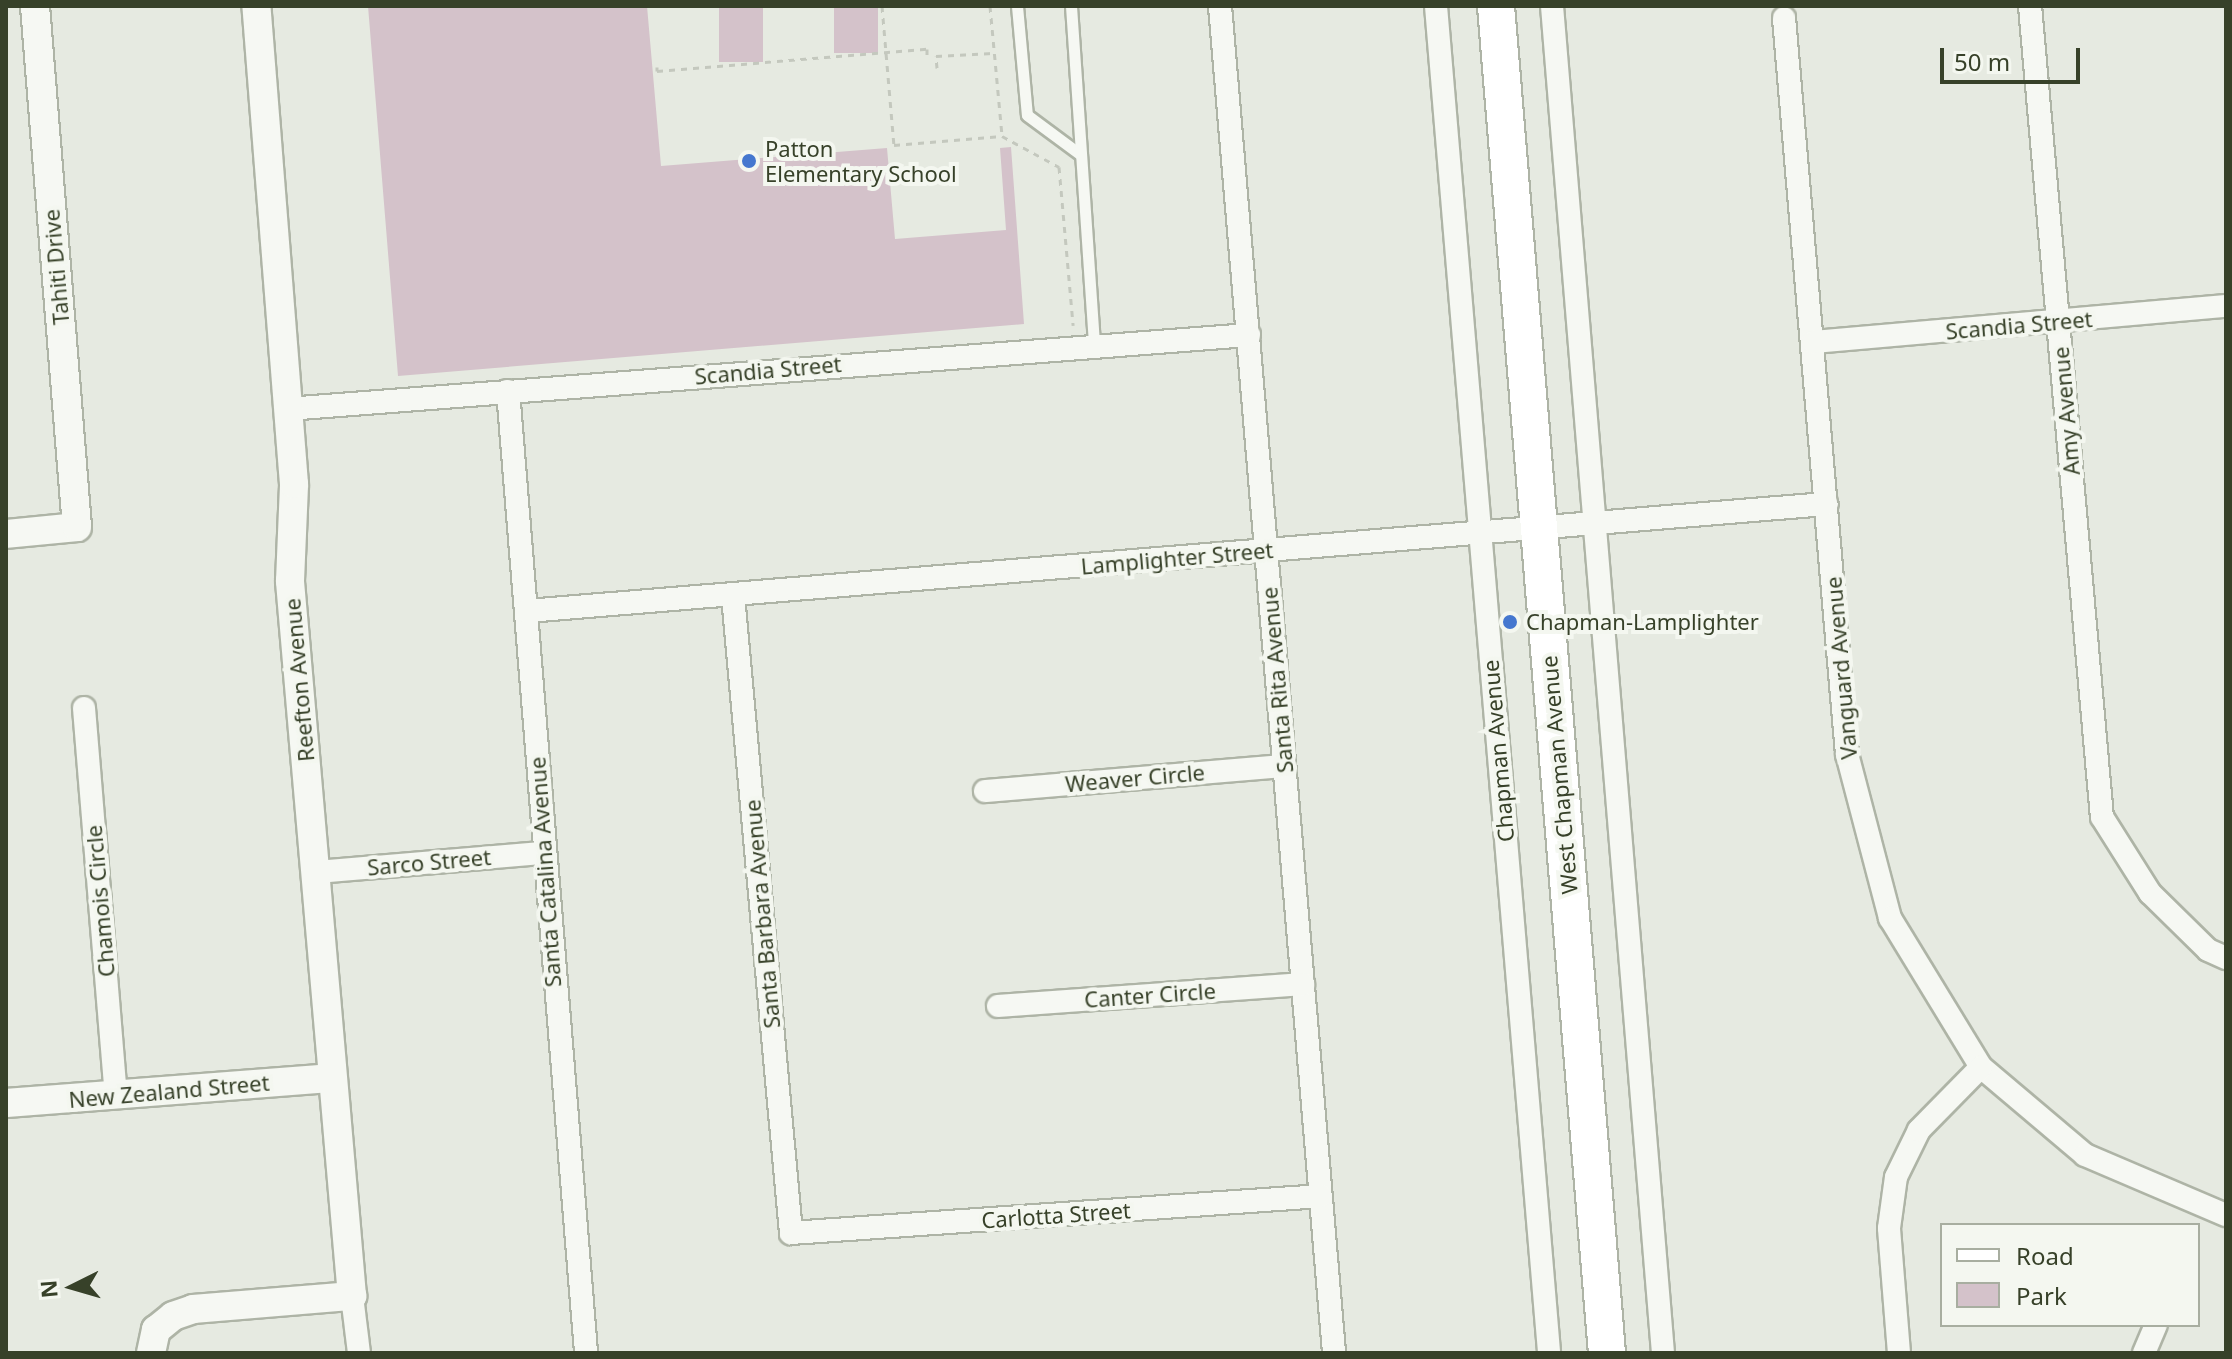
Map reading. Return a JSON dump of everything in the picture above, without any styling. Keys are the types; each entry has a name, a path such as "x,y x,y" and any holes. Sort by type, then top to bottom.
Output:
{"main road":[{"name":"West Chapman Avenue","path":"1496,6 1607,1353"}],"street":[{"name":"Tahiti Drive","path":"6,534 77,527 35,6"},
{"name":"Reefton Avenue","path":"256,6 294,484 290,581 332,1078 359,1353"},
{"name":"Santa Rita Avenue","path":"1220,6 1334,1353"},
{"name":"Chapman Avenue","path":"1436,6 1549,1353"},
{"path":"1552,6 1663,1353"},
{"name":"Amy Avenue","path":"2030,6 2102,817 2150,893 2208,950 2226,958"},
{"name":"Vanguard Avenue","path":"1784,18 1847,754 1890,918 1981,1067 2085,1155 2209,1217"},
{"name":"Scandia Street","path":"1813,342 2226,306"},
{"name":"Scandia Street","path":"287,409 1094,344 1249,335"},
{"name":"Santa Catalina Avenue","path":"508,391 527,611 542,853 586,1353"},
{"name":"Lamplighter Street","path":"527,611 1827,504"},
{"name":"Santa Barbara Avenue","path":"733,596 791,1233"},
{"name":"Chamois Circle","path":"84,708 116,1095"},
{"name":"Weaver Circle","path":"985,791 1284,766"},
{"name":"Sarco Street","path":"316,872 542,853"},
{"name":"Canter Circle","path":"998,1006 1303,984"},
{"path":"1899,1353 1889,1228 1896,1177 1919,1130 1981,1067"},
{"name":"New Zealand Street","path":"6,1103 332,1078"},
{"name":"Carlotta Street","path":"791,1233 1321,1196"},
{"path":"154,1342 193,1309 352,1296"},
{"path":"2144,1353 2155,1327"}],"lane":[{"path":"1017,6 1027,115 1081,155"},
{"path":"1071,6 1094,344"}],"path":[{"path":"882,6 894,145 1002,136 1059,167 1073,325"},
{"path":"990,6 1002,136"},
{"path":"657,67 657,71 927,49 927,56"},
{"path":"937,68 936,56 994,53"}],"green space":[{"name":"Patton Elementary School","path":"368,6 647,6 661,166 887,148 895,239 1006,230 1000,148 1011,147 1024,324 398,376"},
{"path":"719,6 763,6 763,62 719,62"},
{"path":"834,6 878,6 878,53 834,53"}],"place":[{"name":"Patton Elementary School","path":"749,161"},
{"name":"Chapman-Lamplighter","path":"1510,622"}]}
